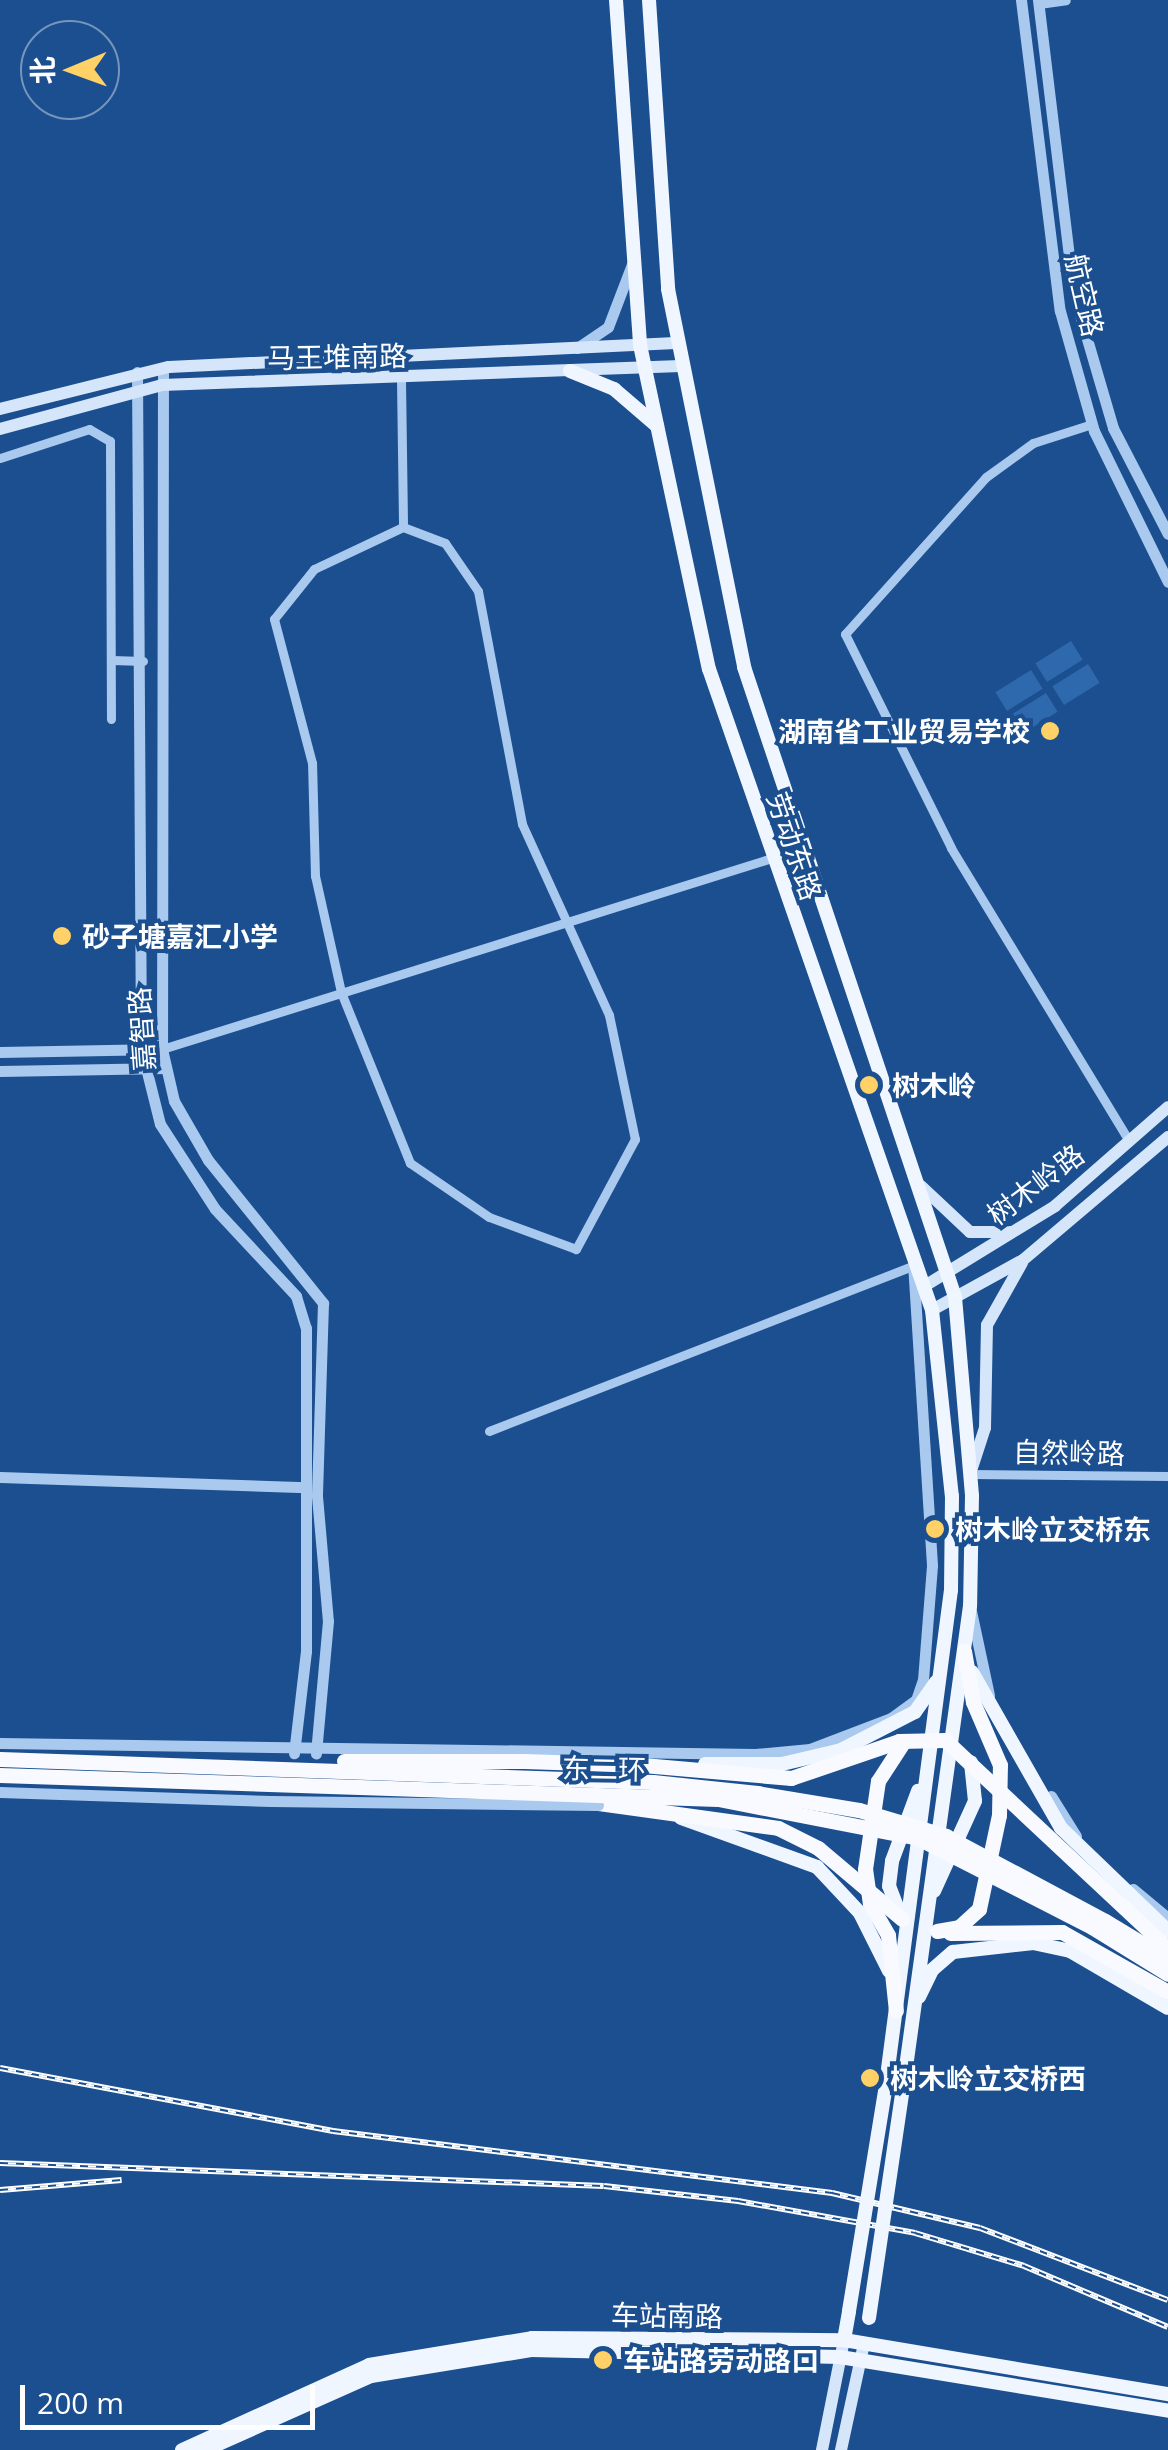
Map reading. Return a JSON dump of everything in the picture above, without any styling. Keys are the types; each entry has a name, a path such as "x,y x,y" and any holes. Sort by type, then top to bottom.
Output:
{"highway":[{"path":"964,1651 974,1702 1000,1765 998,1815 980,1909 959,1927 936,1931 1062,1932 1168,1992"},
{"path":"896,2011 888,1935 866,1888 868,1841 882,1768 914,1738"},
{"path":"283,1767 405,1757 643,1766 791,1778 914,1738 946,1740 966,1753 1049,1842 1168,1949"},
{"name":"东二环","path":"0,1759 653,1782 859,1810 974,1848 1168,1960"},
{"name":"东二环","path":"0,1775 692,1796 900,1832 996,1872 1168,1974"},
{"path":"546,1792 598,1804 778,1828 849,1874 902,1919"}],"main road":[{"name":"劳动东路","path":"650,0 676,343 744,667 921,1186 954,1297 970,1474 970,1606 864,2344"},
{"name":"劳动东路","path":"616,1 640,345 709,670 913,1266 932,1310 952,1496 946,1637"},
{"name":"马王堆南路","path":"0,409 163,368 676,343"},
{"name":"马王堆南路","path":"0,430 141,388 164,385 401,380 681,366"},
{"path":"570,371 614,389 658,427"},
{"name":"树木岭路","path":"923,1287 1018,1231 1168,1107"},
{"name":"树木岭路","path":"932,1310 1023,1260 1168,1137"},
{"path":"921,1186 970,1232 1018,1231"},
{"path":"970,1474 986,1428 987,1326 1023,1260"},
{"path":"643,1766 813,1759 905,1719 928,1698 946,1637"},
{"path":"822,2450 887,2078 946,1637"},
{"path":"964,1651 995,1722 1082,1853 1168,1931"},
{"path":"927,1906 975,1801 966,1753"},
{"path":"902,1919 889,1886 892,1861 928,1762"},
{"path":"671,1813 817,1867 860,1913 887,1965 896,2011"},
{"path":"915,2007 942,1959 978,1944 1054,1946 1168,2008"},
{"name":"车站南路","path":"182,2450 331,2379 438,2348 532,2338 844,2340 1168,2394"},
{"path":"841,2450 864,2344"},
{"name":"车站南路","path":"204,2450 371,2376 468,2356 840,2357 1168,2411"}],"street":[{"name":"航空路","path":"1020,0 1048,249 1093,428 1168,582"},
{"path":"1038,2 1066,0"},
{"name":"航空路","path":"1038,2 1064,240 1113,428 1168,534"},
{"path":"1048,249 1064,240"},
{"path":"576,349 608,327 633,260"},
{"name":"嘉智路","path":"163,368 162,1049 174,1101 208,1160 323,1303 317,1496 328,1622 316,1753"},
{"name":"嘉智路","path":"137,372 141,388 143,661 141,1048 160,1124 215,1209 296,1296 310,1397 306,1651 294,1752"},
{"path":"401,380 403,528"},
{"path":"1113,428 1093,428 1034,443 986,477 845,634 951,848 1129,1140"},
{"path":"0,458 88,429 110,440 111,719"},
{"path":"403,528 445,543 478,591 522,824 570,922 609,1016 635,1139 576,1249 489,1217 410,1163 340,992 316,876 312,763 274,618 314,570 403,528"},
{"path":"112,660 143,661"},
{"path":"0,1052 162,1049 772,858"},
{"path":"0,1072 166,1068"},
{"path":"489,1431 913,1266 932,1553 916,1700"},
{"name":"自然岭路","path":"970,1474 1168,1476"},
{"path":"0,1477 306,1487"},
{"path":"970,1606 990,1697 1070,1829 1168,1918"},
{"path":"0,1743 316,1753 790,1752 861,1732 916,1700 946,1637"},
{"path":"0,1792 271,1801 598,1804"}],"shaded area":[{"path":"1071,641 1083,660 1047,682 1035,663"},
{"path":"1088,664 1100,683 1064,705 1052,686"},
{"path":"1031,670 1043,689 1007,711 995,692"},
{"path":"1046,693 1058,712 1022,734 1010,715"}],"railway":[{"path":"0,2068 333,2131 832,2193 980,2228 1168,2300"},
{"path":"0,2163 604,2186 738,2201 915,2233 1024,2266 1168,2327"},
{"path":"0,2190 122,2180"}],"place":[{"name":"湖南省工业贸易学校","path":"1050,731"},
{"name":"砂子塘嘉汇小学","path":"62,936"},
{"name":"树木岭","path":"869,1085"},
{"name":"树木岭立交桥东","path":"935,1529"},
{"name":"树木岭立交桥西","path":"870,2078"},
{"name":"车站路劳动路口","path":"603,2360"}]}
